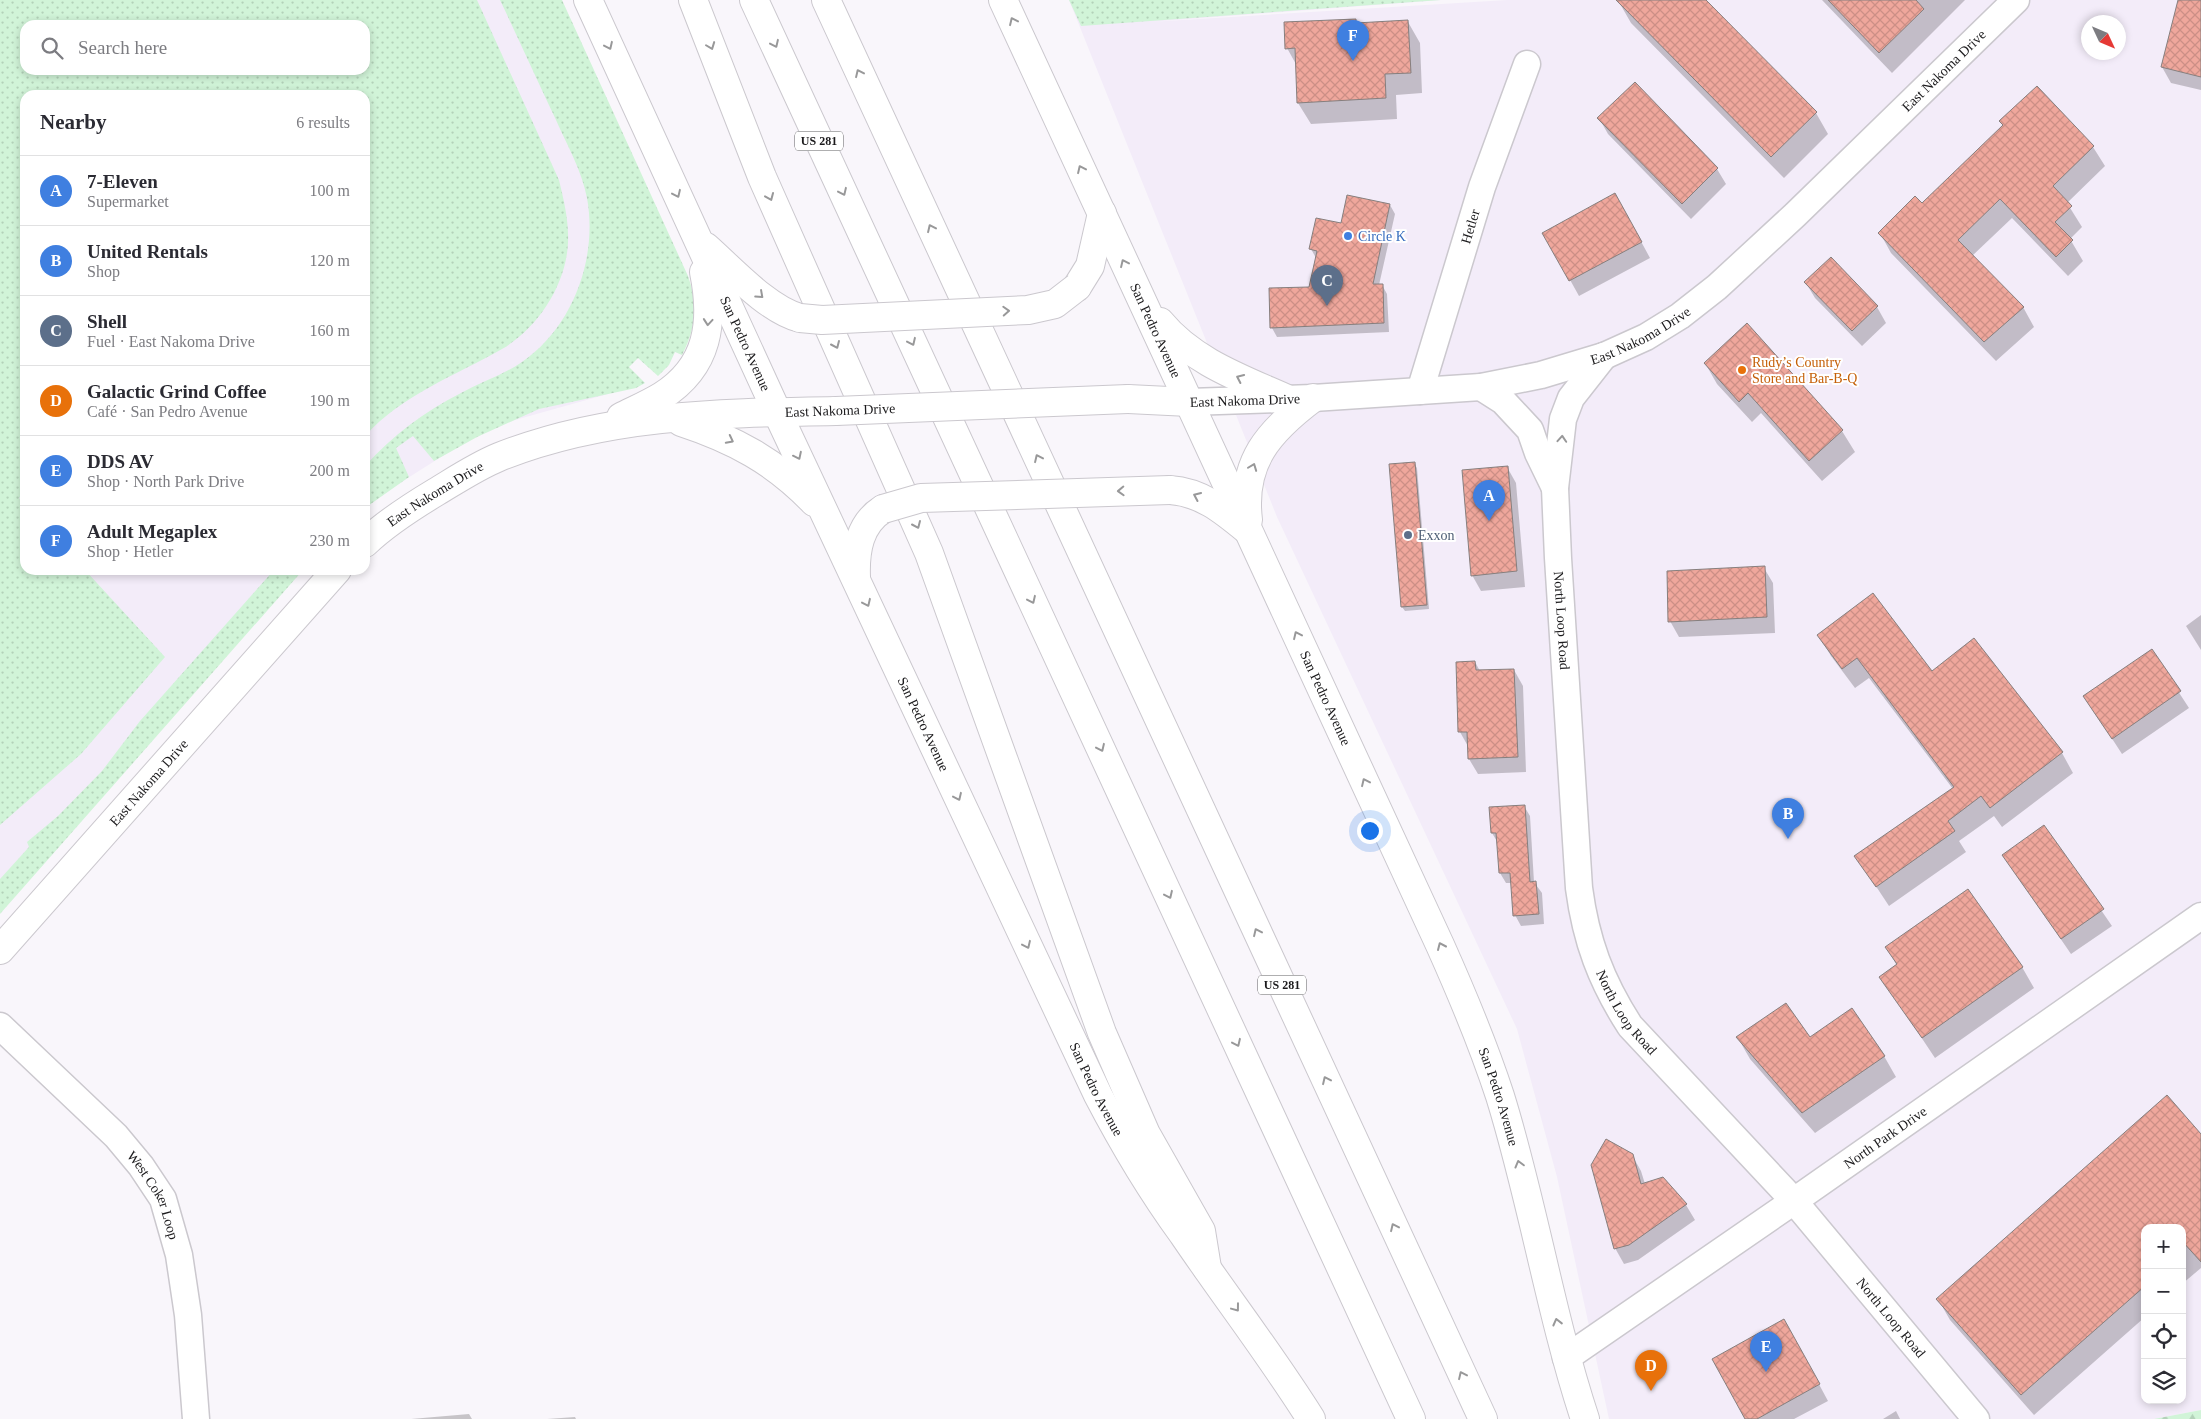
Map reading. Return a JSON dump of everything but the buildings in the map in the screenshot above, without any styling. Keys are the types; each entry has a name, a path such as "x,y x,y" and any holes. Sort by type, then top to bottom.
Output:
{"main road":[{"name":"San Pedro Avenue","path":"588,0 776,412 827,515 1098,1094 1138,1167 1183,1235 1272,1358 1310,1419"},
{"path":"693,0 766,186 929,553 1102,1033 1146,1134 1201,1231 1207,1268"},
{"name":"US 281","path":"754,0 1412,1419"},
{"name":"US 281","path":"826,0 1483,1419"},
{"name":"San Pedro Avenue","path":"1003,0 1440,944 1472,1019 1498,1090 1512,1138 1566,1358 1585,1419"},
{"path":"698,239 769,302 789,315 800,318 822,320 1028,310 1055,304 1067,297 1077,287 1090,266 1102,213"},
{"path":"604,426 663,396 683,378 700,356 706,341 709,309 698,239"},
{"path":"1141,299 1172,336 1184,347 1218,368 1285,398"},
{"path":"1249,532 1246,504 1247,484 1257,457 1279,426 1313,398"},
{"name":"East Nakoma Drive","path":"370,539 411,507 497,458 541,441 604,426 668,418 776,412 1128,399 1189,402"},
{"path":"668,418 718,434 767,461 806,493 827,515"},
{"path":"856,577 855,564 862,533 869,520 883,509 921,498 1170,490 1194,493 1208,501 1249,532"},
{"name":"East Nakoma Drive","path":"0,950 333,575"}],"street":[{"name":"East Nakoma Drive","path":"1189,402 1313,398 1481,387 1521,380 1604,356 1646,337 1680,316 1717,287 1795,215 2016,0"},
{"name":"Hetler","path":"1420,391 1482,187 1527,64"},
{"name":"North Loop Road","path":"1604,356 1571,398 1564,420 1555,488 1579,888 1590,946 1600,974 1613,1000 1630,1026 1794,1201 1976,1419"},
{"name":"North Loop Road","path":"1481,387 1503,401 1530,430 1538,453 1555,488"},
{"name":"North Park Drive","path":"1566,1358 2201,916"},
{"name":"West Coker Loop","path":"0,1026 116,1136 141,1166 163,1199 179,1255 183,1281 188,1315 196,1419"}],"shaded area":[{"path":"0,0 533,0 670,292 608,394 487,428 370,502 370,90 20,90 20,575 296,575 0,912"},
{"path":"1069,0 1441,0 1149,22 1507,0 2201,0 2201,1410 2154,1419 1609,1419 1557,1177 1517,1029 1277,517"}],"green space":[{"path":"0,0 477,0 559,180 568,227 566,259 556,289 548,304 515,340 502,349 413,397 396,408 370,431 370,90 20,90 20,575 90,575 165,657 81,754 0,825"},
{"path":"500,0 562,0 688,276 693,296 694,316 693,326 682,355 675,352 669,365 658,376 638,358 629,367 645,383 636,388 539,409 477,437 434,461 413,436 396,448 409,477 370,504 370,461 387,444 434,408 522,362 540,347 568,311 585,267 589,244 589,221 585,188"},
{"path":"1069,0 1441,0 1081,26"},
{"path":"270,575 299,575 0,914 0,879 29,847 27,842 58,816 102,771 140,721"},
{"path":"2201,1410 2201,1419 2154,1419"}],"place":[{"name":"Adult Megaplex","path":"1353,61"},
{"name":"Circle K","path":"1348,236"},
{"name":"Shell","path":"1327,306"},
{"name":"Rudy’s Country Store and Bar-B-Q","path":"1742,370"},
{"name":"7-Eleven","path":"1489,521"},
{"name":"Exxon","path":"1408,535"},
{"name":"United Rentals","path":"1788,839"},
{"name":"DDS AV","path":"1766,1372"},
{"name":"Galactic Grind Coffee","path":"1651,1391"}]}
